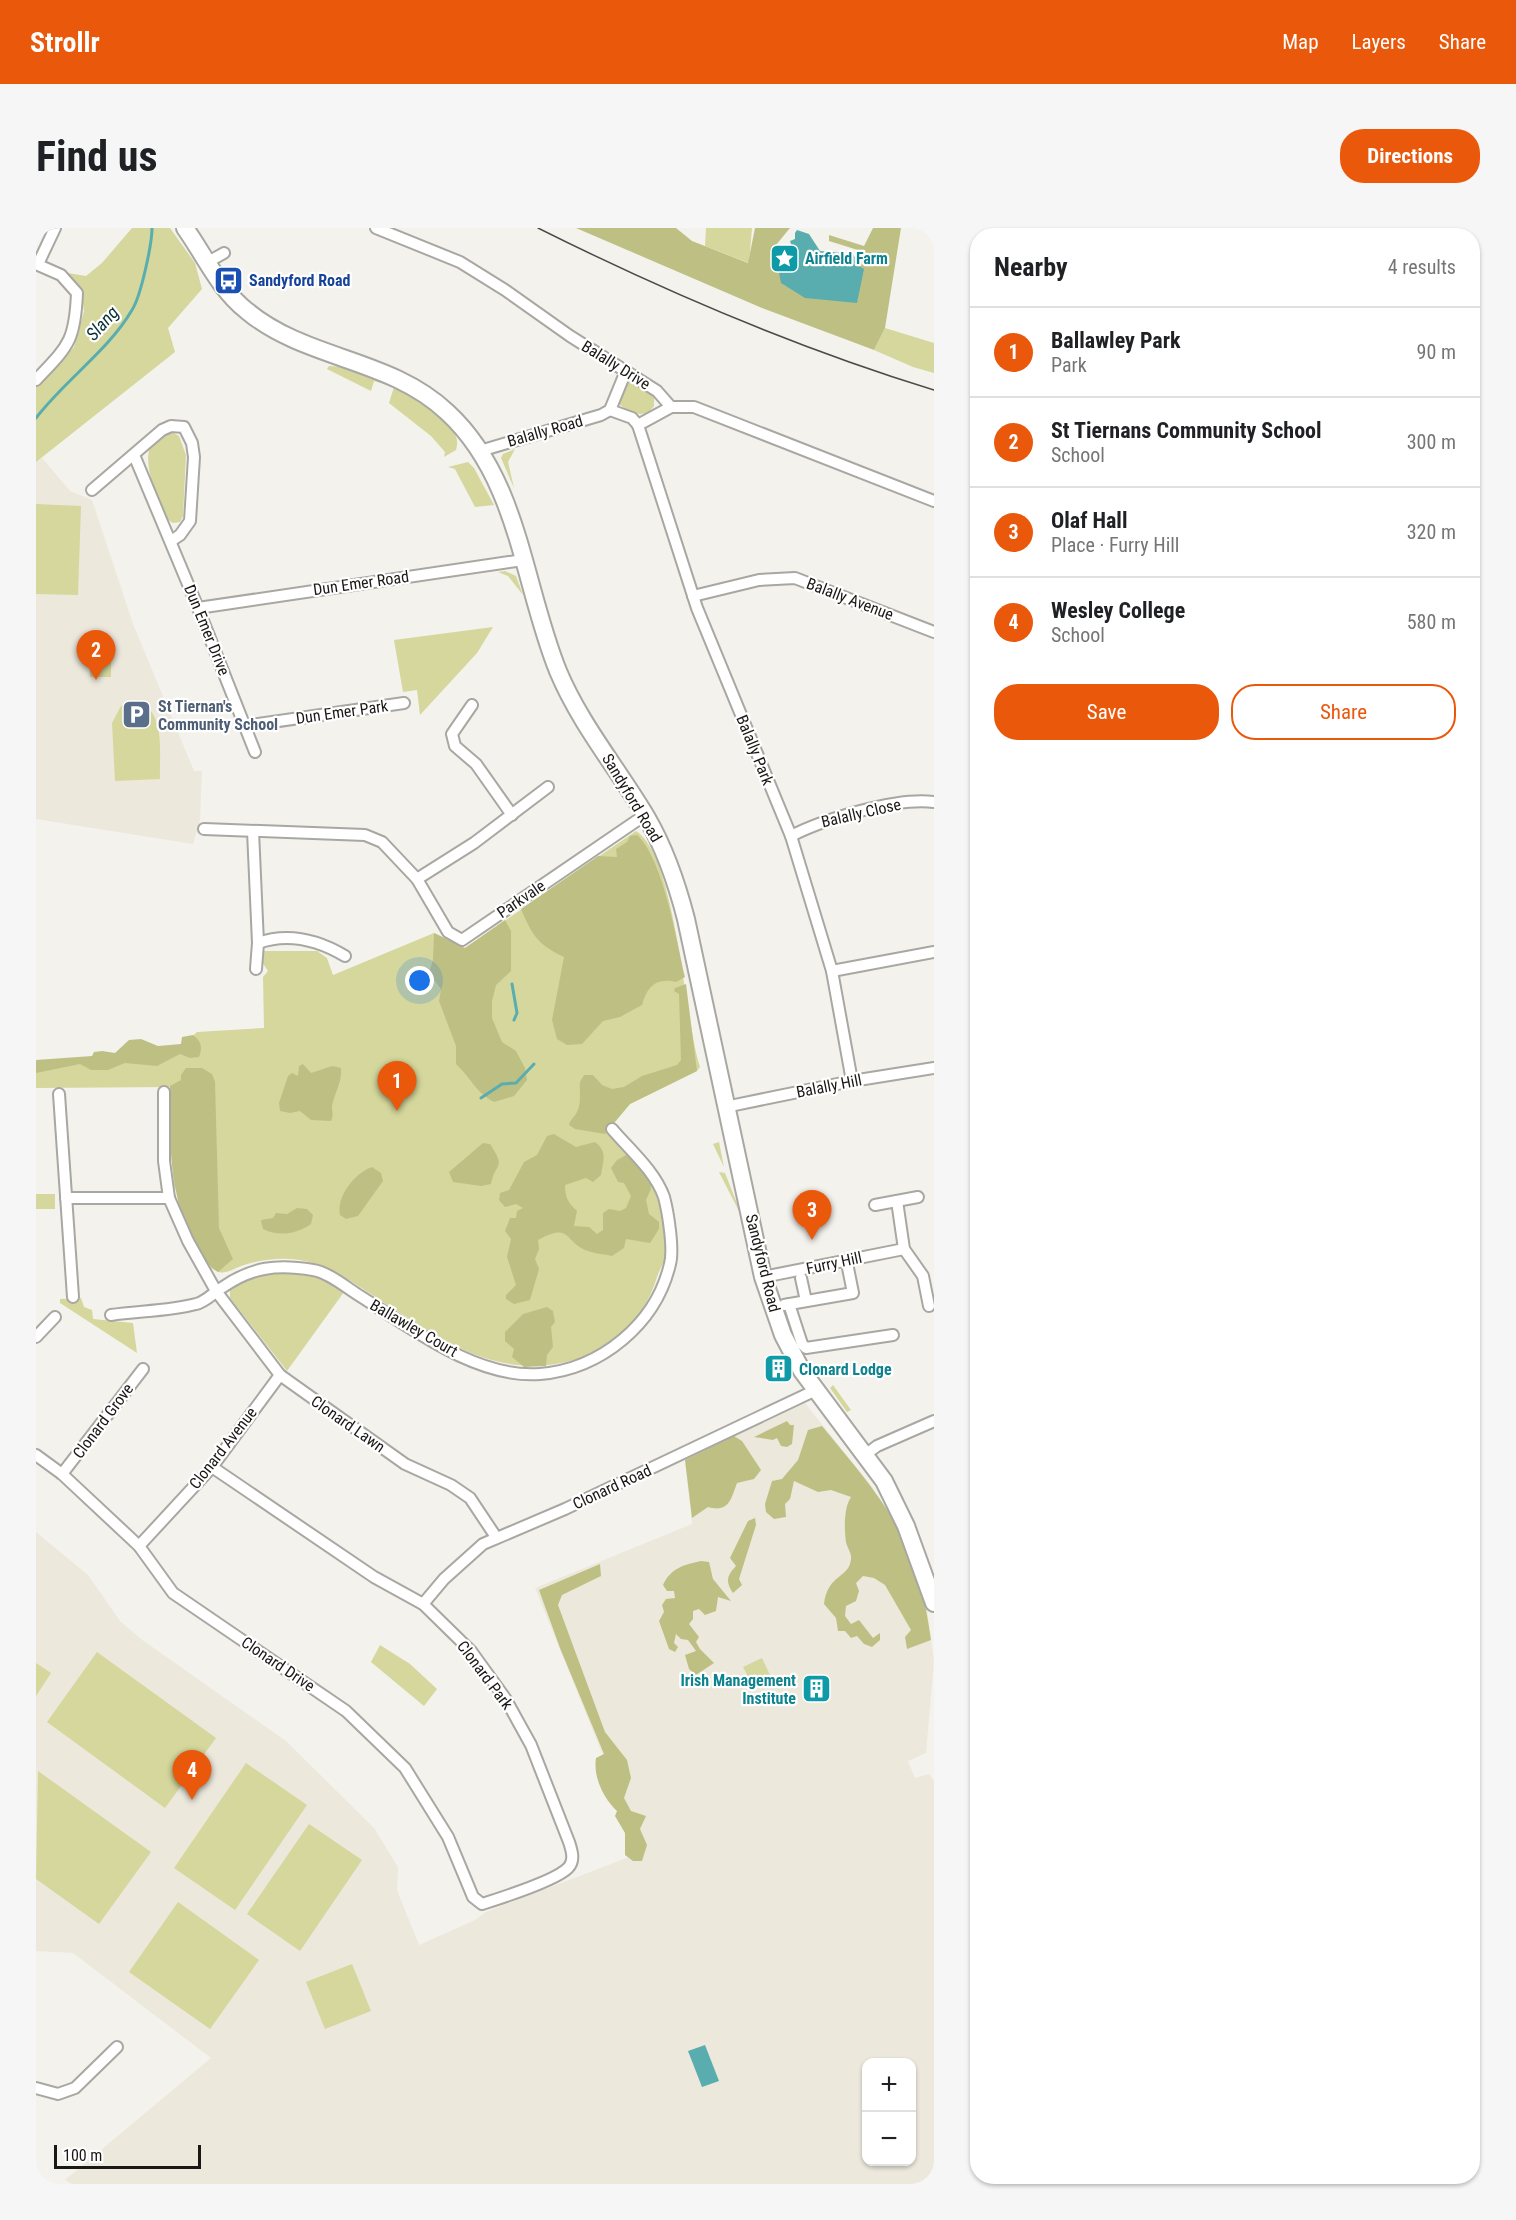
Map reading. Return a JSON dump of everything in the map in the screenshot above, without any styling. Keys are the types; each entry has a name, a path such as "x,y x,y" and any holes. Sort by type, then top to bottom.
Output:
{"main road":[{"name":"Sandyford Road","path":"185,228 226,292 248,313 269,326 312,346 411,383 448,412 480,451 501,490 564,683 584,720 645,815 666,857 686,919 725,1107 772,1308 802,1371 884,1481 906,1526 934,1603"}],"street":[{"path":"36,380 68,345 76,319 77,293 61,275 37,264 55,228"},
{"name":"Balally Drive","path":"376,228 460,262 657,391 671,407"},
{"path":"208,262 224,253"},
{"path":"626,372 610,410 632,418 638,425 671,407 694,406 934,501"},
{"name":"Balally Road","path":"480,451 568,426 610,410"},
{"name":"Balally Park","path":"638,425 693,596 790,836 832,970 852,1081"},
{"path":"92,490 162,430 171,426 184,427 189,434 194,457 190,521 180,535 171,541"},
{"name":"Dun Emer Drive","path":"134,455 171,541 255,752"},
{"name":"Dun Emer Road","path":"198,608 523,560"},
{"name":"Balally Avenue","path":"693,596 759,580 795,578 934,632"},
{"name":"Dun Emer Park","path":"244,726 404,703"},
{"path":"472,705 452,734 455,747 476,764 512,815"},
{"path":"417,879 512,815 548,787"},
{"name":"Balally Close","path":"790,836 813,825 901,802 934,802"},
{"name":"Parkvale","path":"204,829 365,835 382,842 417,879 448,932 462,939 645,815"},
{"path":"254,831 258,943 256,969"},
{"path":"258,943 293,938 323,944 345,957"},
{"path":"832,970 934,952"},
{"name":"Balally Hill","path":"725,1107 852,1081 934,1068"},
{"name":"Clonard Lawn","path":"164,1092 164,1161 169,1198 188,1241 216,1291 280,1376 405,1464 451,1485 470,1498 496,1537"},
{"path":"59,1094 73,1297"},
{"name":"Ballawley Court","path":"111,1315 198,1304 242,1274 267,1267 315,1270 435,1342 471,1359 509,1372 540,1374 570,1369 614,1349 646,1313 671,1263 669,1222 663,1196 655,1178 612,1129"},
{"path":"875,1205 918,1197"},
{"path":"66,1198 169,1198"},
{"path":"897,1201 904,1249 923,1276 929,1306"},
{"name":"Furry Hill","path":"764,1277 904,1249"},
{"path":"772,1308 853,1293 848,1268"},
{"path":"801,1278 806,1301"},
{"path":"789,1304 802,1344 806,1348 893,1335"},
{"path":"36,1337 55,1317"},
{"name":"Clonard Grove","path":"62,1474 143,1369"},
{"name":"Clonard Avenue","path":"139,1546 212,1467 280,1376"},
{"name":"Clonard Road","path":"423,1604 468,1557 496,1537 565,1509 816,1390"},
{"path":"865,1455 877,1446 934,1421"},
{"name":"Clonard Drive","path":"36,1455 62,1474 139,1546 173,1593 346,1711 405,1768 448,1837 473,1897 482,1904"},
{"name":"Clonard Park","path":"212,1467 374,1578 423,1604 472,1652 505,1698 531,1745 573,1856 569,1868 553,1878 482,1904"},
{"path":"36,2088 58,2094 75,2088 117,2047"}],"shaded area":[{"path":"42,458 70,491 92,500 133,624 194,771 202,771 200,820 193,844 36,819 36,462"},
{"path":"805,1403 873,1488 926,1603 934,1661 926,1753 908,1761 915,1778 929,1774 934,1781 934,2184 72,2184 65,2180 211,2058 73,1953 36,1951 36,1532 88,1575 120,1621 141,1639 286,1741 374,1828 398,1867 397,1890 419,1945 475,1920 486,1912 642,1852 535,1588 692,1524 685,1460"}],"green space":[{"path":"132,228 170,228 195,263 202,289 168,328 175,352 36,462 36,386 74,347 84,311 81,288 68,273 86,276 102,263"},
{"name":"Airfield Farm","path":"576,228 676,228 692,241 748,263 755,228 790,228 776,245 776,267 802,284 847,255 857,257 861,251 829,241 829,235 864,246 873,228 901,228 885,328 874,350 762,308"},
{"path":"706,228 752,228 749,263 705,246"},
{"path":"885,328 934,343 934,373 913,367 874,350"},
{"path":"329,366 343,368 386,382 430,407 447,421 456,436 456,450 444,457 445,452 431,436 389,403 394,387 374,381 371,391 327,369"},
{"path":"631,379 654,397 654,406 646,413 637,414 619,404 626,384"},
{"path":"172,432 179,436 186,455 183,516 180,522 173,523 166,517 160,506 150,476 148,457 154,441 161,435"},
{"path":"515,449 508,462 514,488 501,458 503,454"},
{"path":"468,462 474,468 494,505 475,507 455,469 448,467"},
{"path":"36,504 81,506 78,595 36,594"},
{"path":"505,571 516,576 523,595 508,576 498,572"},
{"path":"493,627 477,653 420,715 417,690 403,692 394,640"},
{"path":"90,641 111,641 111,677 90,677"},
{"path":"139,702 148,707 157,724 160,779 115,781 112,723 121,706"},
{"path":"636,831 650,847 661,872 670,904 700,1067 697,1071 630,1104 605,1131 644,1172 651,1183 661,1209 667,1251 652,1290 639,1315 609,1344 583,1357 552,1364 524,1366 471,1353 446,1341 344,1277 307,1261 270,1259 218,1272 211,1268 174,1186 169,1127 170,1087 36,1088 36,1065 183,1045 197,1032 264,1028 263,977 268,971 262,962 263,951 317,951 327,958 333,975 434,933 465,948"},
{"path":"637,835 646,846 662,881 685,977 676,982 663,981 654,984 642,1005 620,1017 603,1021 582,1044 567,1045 557,1039 552,1020 564,957 548,948 537,938 521,909 598,856 617,857 616,849 627,842 630,836"},
{"path":"505,920 511,931 511,971 496,985 492,1001 492,1018 502,1042 516,1051 525,1068 527,1080 514,1096 494,1102 478,1090 456,1064 456,1046 439,1001 441,989 429,973 433,960 434,933 465,948"},
{"path":"686,984 697,1071 630,1104 605,1134 575,1129 569,1125 579,1108 580,1082 584,1075 593,1075 602,1085 612,1089 624,1087 642,1076 677,1065 681,1060 679,994 674,991 675,988"},
{"path":"193,1035 200,1044 199,1057 190,1058 180,1054 157,1066 125,1063 108,1070 91,1070 80,1064 36,1073 36,1060 92,1056 94,1052 102,1051 115,1053 129,1040 141,1039 158,1046 181,1044 182,1037"},
{"path":"303,1064 311,1073 332,1066 341,1068 340,1082 332,1104 331,1121 311,1120 300,1111 290,1113 280,1111 279,1103 288,1076 292,1073 298,1076 299,1066"},
{"path":"186,1068 202,1068 212,1074 215,1082 219,1228 233,1259 218,1272 202,1256 190,1236 175,1186 170,1133 170,1086 181,1080 181,1075"},
{"path":"554,1134 576,1147 595,1142 603,1153 601,1175 593,1182 586,1178 565,1185 568,1200 577,1211 574,1226 589,1227 597,1234 603,1230 603,1213 609,1209 620,1211 626,1208 631,1196 624,1183 618,1182 611,1168 617,1160 628,1154 650,1177 651,1189 646,1200 649,1214 659,1222 659,1229 650,1243 626,1239 624,1248 612,1256 588,1251 562,1233 538,1240 539,1249 535,1259 539,1269 530,1300 514,1304 506,1299 506,1295 516,1285 507,1257 511,1239 505,1231 510,1218 516,1218 517,1211 523,1208 516,1204 505,1207 499,1200 500,1193 509,1190 524,1162 537,1155 547,1136"},
{"path":"719,1142 724,1167 713,1144"},
{"path":"483,1143 490,1144 499,1162 491,1184 481,1186 453,1182 449,1172"},
{"path":"372,1167 381,1173 383,1181 358,1216 346,1219 340,1215 344,1193 359,1174"},
{"path":"719,1172 725,1173 744,1221"},
{"path":"36,1194 55,1194 55,1209 36,1209"},
{"path":"297,1208 307,1209 313,1215 311,1224 287,1233 275,1233 263,1229 261,1220 273,1218 276,1213 287,1214"},
{"path":"273,1271 321,1278 344,1292 287,1371 230,1298 230,1288 234,1283"},
{"path":"81,1298 84,1307 92,1310 93,1319 133,1323 137,1353 60,1303 60,1299"},
{"path":"547,1307 553,1311 555,1322 551,1327 553,1347 547,1355 546,1366 524,1367 512,1357 514,1349 505,1341 505,1332 523,1314"},
{"path":"833,1385 851,1410 847,1412 830,1388"},
{"path":"787,1421 790,1425 794,1425 792,1444 787,1447 781,1446 777,1438 773,1440 754,1437"},
{"path":"822,1426 873,1489 899,1529 920,1583 931,1640 907,1649 905,1637 911,1630 885,1585 874,1578 863,1576 856,1583 859,1591 856,1601 846,1606 845,1616 851,1624 859,1620 873,1638 880,1633 880,1640 872,1647 864,1644 857,1636 851,1638 845,1631 838,1631 836,1618 824,1604 830,1587 849,1565 851,1557 846,1542 845,1524 847,1506 851,1497 831,1490 818,1492 794,1481 790,1499 785,1504 786,1517 774,1519 766,1512 765,1504 772,1481 782,1479 798,1460 808,1430"},
{"path":"734,1436 742,1441 761,1470 754,1479 737,1483 731,1499 725,1506 708,1507 692,1518 685,1460"},
{"path":"755,1518 756,1525 739,1579 742,1585 733,1593 728,1579 736,1566 730,1558 748,1521"},
{"path":"701,1561 709,1562 713,1579 731,1601 718,1597 716,1611 705,1615 699,1609 693,1611 693,1619 689,1624 699,1637 696,1642 714,1663 696,1675 689,1669 685,1655 696,1651 688,1640 681,1639 676,1634 674,1643 678,1647 675,1652 669,1649 659,1621 664,1612 662,1605 666,1599 675,1598 674,1591 667,1591 663,1585 666,1579 678,1568"},
{"path":"600,1564 601,1576 562,1595 558,1605 605,1732 627,1760 631,1778 624,1798 631,1811 646,1816 640,1829 647,1845 642,1861 633,1861 625,1855 625,1833 615,1816 617,1811 607,1800 600,1786 596,1772 596,1758 604,1754 560,1648 539,1590"},
{"path":"380,1645 410,1664 437,1689 424,1706 371,1662"},
{"path":"97,1652 216,1738 165,1808 47,1722"},
{"path":"762,1658 770,1675 752,1684 743,1667"},
{"path":"36,1663 51,1673 36,1696"},
{"path":"246,1763 307,1805 235,1910 174,1868"},
{"path":"38,1771 151,1852 99,1924 36,1879"},
{"path":"309,1824 362,1860 300,1951 247,1914"},
{"path":"178,1902 259,1960 210,2029 129,1972"},
{"path":"352,1964 371,2011 325,2029 306,1982"}],"water":[{"path":"797,230 809,234 820,251 853,254 859,266 864,269 857,303 805,298 781,283 779,260 787,247 792,247 790,241 795,239"},
{"path":"705,2045 719,2081 702,2087 688,2051"}],"waterway":[{"name":"Slang","path":"36,418 111,339 132,310 145,270 152,228"},
{"path":"512,984 517,1013 514,1020"},
{"path":"481,1098 502,1084 516,1083 534,1064"}],"tram line":[{"path":"538,228 733,317 832,356 934,390"}],"place":[{"name":"Airfield Farm","path":"784,258"},
{"name":"Sandyford Road","path":"228,280"},
{"name":"St Tiernans Community School","path":"96,680"},
{"name":"St Tiernan's Community School","path":"137,715"},
{"name":"Ballawley Park","path":"397,1111"},
{"name":"Olaf Hall","path":"812,1240"},
{"name":"Clonard Lodge","path":"778,1369"},
{"name":"Irish Management Institute","path":"817,1689"},
{"name":"Wesley College","path":"192,1800"}]}
